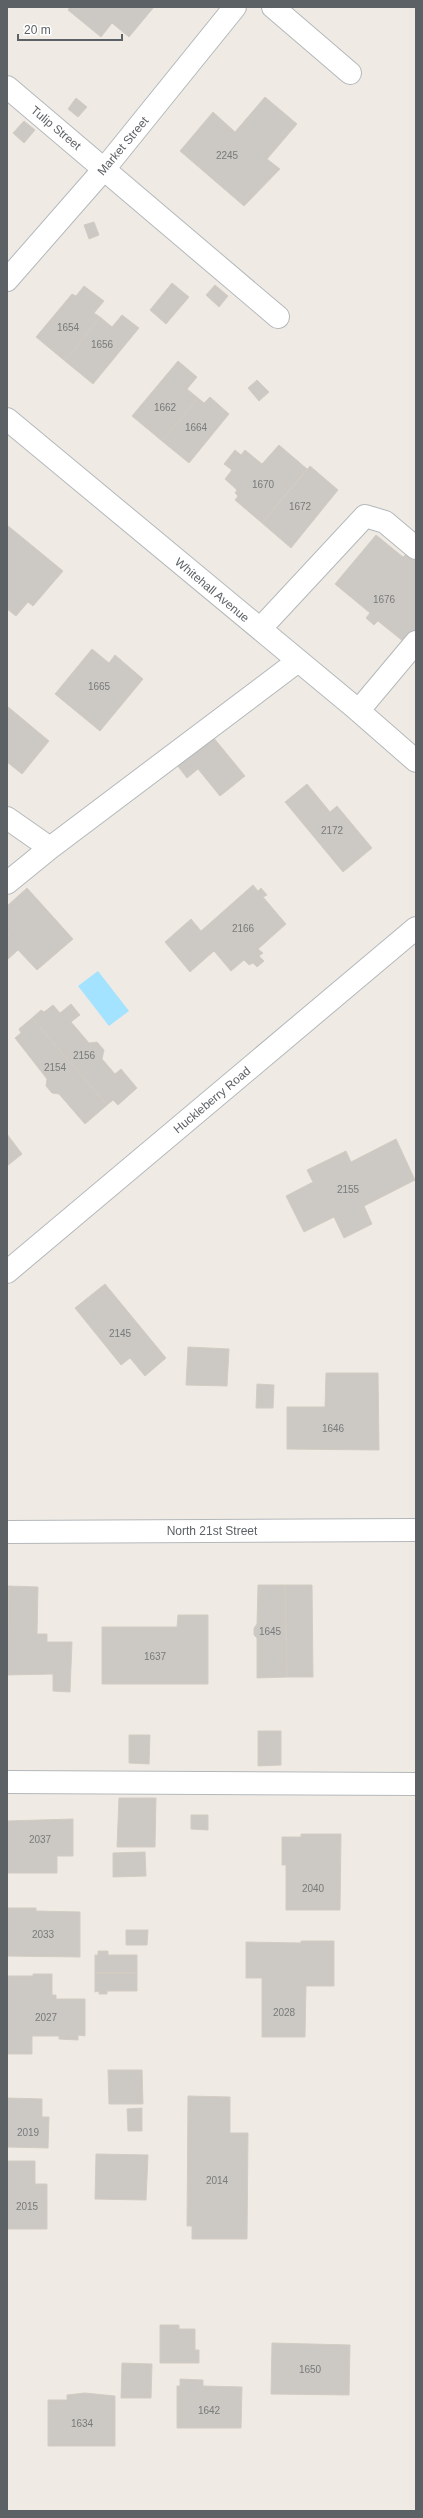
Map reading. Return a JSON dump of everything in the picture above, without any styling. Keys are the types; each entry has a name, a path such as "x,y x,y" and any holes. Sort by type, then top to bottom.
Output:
{"street":[{"name":"Market Street","path":"7,280 105,168 235,7"},
{"path":"273,7 350,73"},
{"name":"Tulip Street","path":"7,87 105,168 278,317"},
{"name":"Whitehall Avenue","path":"7,419 359,710 416,761"},
{"path":"260,629 365,516 385,522 416,548"},
{"path":"359,710 416,642"},
{"path":"7,883 50,848 298,661"},
{"path":"7,818 50,848"},
{"name":"Huckleberry Road","path":"7,1272 416,928"},
{"name":"North 21st Street","path":"7,1532 416,1530"},
{"path":"7,1782 416,1784"}],"water":[{"path":"98,971 129,1011 109,1026 78,986"}],"building":[{"path":"70,7 154,7 129,37 112,23 101,37 68,10"},
{"path":"265,97 297,124 267,159 280,169 244,206 180,151 213,112 235,132"},
{"path":"76,98 87,107 78,117 68,109"},
{"path":"24,121 35,130 24,143 13,133"},
{"path":"94,222 99,235 89,239 84,225"},
{"path":"172,283 189,297 166,324 150,310"},
{"path":"215,285 228,296 219,307 206,295"},
{"path":"84,286 104,301 94,313 100,317 65,361 36,337 72,294 76,296"},
{"path":"122,315 139,328 93,384 65,361 100,317 112,327"},
{"path":"178,361 197,377 187,389 198,398 162,441 132,416"},
{"path":"257,380 269,392 259,401 248,388"},
{"path":"210,397 229,414 189,463 162,441 198,398 204,403"},
{"path":"279,445 307,469 262,523 235,500 238,496 235,493 237,490 225,479 232,470 224,464 235,450 241,455 245,450 262,464"},
{"path":"310,466 338,490 291,548 262,523"},
{"path":"7,525 63,571 33,606 28,602 16,616 7,609"},
{"path":"376,535 403,557 408,552 416,559 416,638 409,646 378,621 374,625 366,618 370,613 335,584"},
{"path":"92,649 109,663 115,655 143,679 100,731 55,694"},
{"path":"7,706 49,741 22,774 7,762"},
{"path":"213,737 245,776 220,796 198,769 187,778 177,765"},
{"path":"307,784 330,812 337,806 372,848 343,872 285,802"},
{"path":"253,885 258,891 261,888 267,895 263,897 286,924 258,949 263,953 259,956 264,961 257,967 253,963 249,965 244,960 231,971 214,951 190,972 165,942 191,919 201,931"},
{"path":"27,888 73,939 37,970 18,950 7,960 7,937 9,935 7,933 7,906"},
{"path":"71,1004 80,1015 71,1022 89,1043 97,1042 104,1050 102,1059 115,1074 121,1069 137,1088 118,1105 113,1100 107,1105 32,1018 41,1010 44,1012 53,1005 60,1013"},
{"path":"32,1018 107,1105 85,1124 59,1094 52,1093 46,1086 47,1079 15,1038 21,1033 19,1029"},
{"path":"7,1134 22,1154 7,1166"},
{"path":"396,1139 415,1180 364,1206 372,1224 344,1238 334,1217 304,1232 286,1196 313,1182 307,1170 346,1151 351,1162"},
{"path":"105,1284 166,1358 145,1376 130,1358 121,1365 75,1308"},
{"path":"188,1347 229,1349 227,1386 186,1385"},
{"path":"326,1373 378,1373 379,1450 287,1449 287,1407 325,1407"},
{"path":"257,1384 274,1385 273,1408 256,1408"},
{"path":"258,1585 285,1585 287,1677 257,1678 257,1638 254,1635 254,1628 257,1624"},
{"path":"285,1585 312,1585 313,1677 287,1677"},
{"path":"7,1586 9,1586 7,1667"},
{"path":"9,1586 38,1587 37,1634 47,1634 47,1642 72,1642 70,1692 53,1691 53,1674 7,1675"},
{"path":"178,1615 208,1615 208,1684 102,1684 102,1627 177,1627"},
{"path":"258,1731 281,1731 281,1765 258,1766"},
{"path":"129,1735 150,1735 149,1764 129,1763"},
{"path":"119,1798 156,1798 155,1847 117,1847"},
{"path":"191,1815 208,1815 208,1830 191,1829"},
{"path":"73,1819 73,1856 57,1856 57,1873 7,1873 7,1821"},
{"path":"301,1834 341,1834 340,1910 286,1910 286,1865 282,1865 282,1837 301,1837"},
{"path":"145,1852 146,1876 113,1877 113,1853"},
{"path":"7,1908 36,1908 36,1911 80,1912 80,1957 7,1956"},
{"path":"126,1930 148,1930 147,1945 126,1945"},
{"path":"301,1941 334,1941 334,1986 306,1986 305,2037 262,2037 262,1978 246,1978 246,1942 301,1943"},
{"path":"98,1951 108,1951 108,1955 137,1955 137,1973 95,1973 95,1955 98,1955"},
{"path":"95,1973 137,1973 137,1991 107,1991 107,1994 99,1994 99,1991 95,1992"},
{"path":"33,1974 52,1974 52,1995 56,1995 56,1999 85,1999 85,2036 78,2035 78,2040 59,2039 59,2036 32,2036 32,2054 7,2054 7,1976 33,1976"},
{"path":"108,2070 142,2070 143,2104 109,2104"},
{"path":"188,2096 230,2097 230,2133 248,2133 247,2239 192,2239 192,2226 187,2226"},
{"path":"7,2098 42,2099 42,2117 49,2117 48,2148 7,2147"},
{"path":"142,2108 142,2131 128,2131 127,2109"},
{"path":"96,2154 148,2155 146,2200 95,2199"},
{"path":"7,2161 35,2161 35,2184 47,2184 47,2229 7,2229"},
{"path":"160,2325 179,2325 179,2329 195,2329 195,2350 199,2350 199,2363 160,2363"},
{"path":"272,2343 350,2345 349,2395 271,2394"},
{"path":"122,2363 152,2364 151,2398 121,2398"},
{"path":"180,2379 203,2380 203,2386 242,2387 241,2428 177,2428 177,2386 180,2386"},
{"path":"85,2393 115,2396 115,2446 48,2446 48,2400 67,2400 67,2395"}]}
